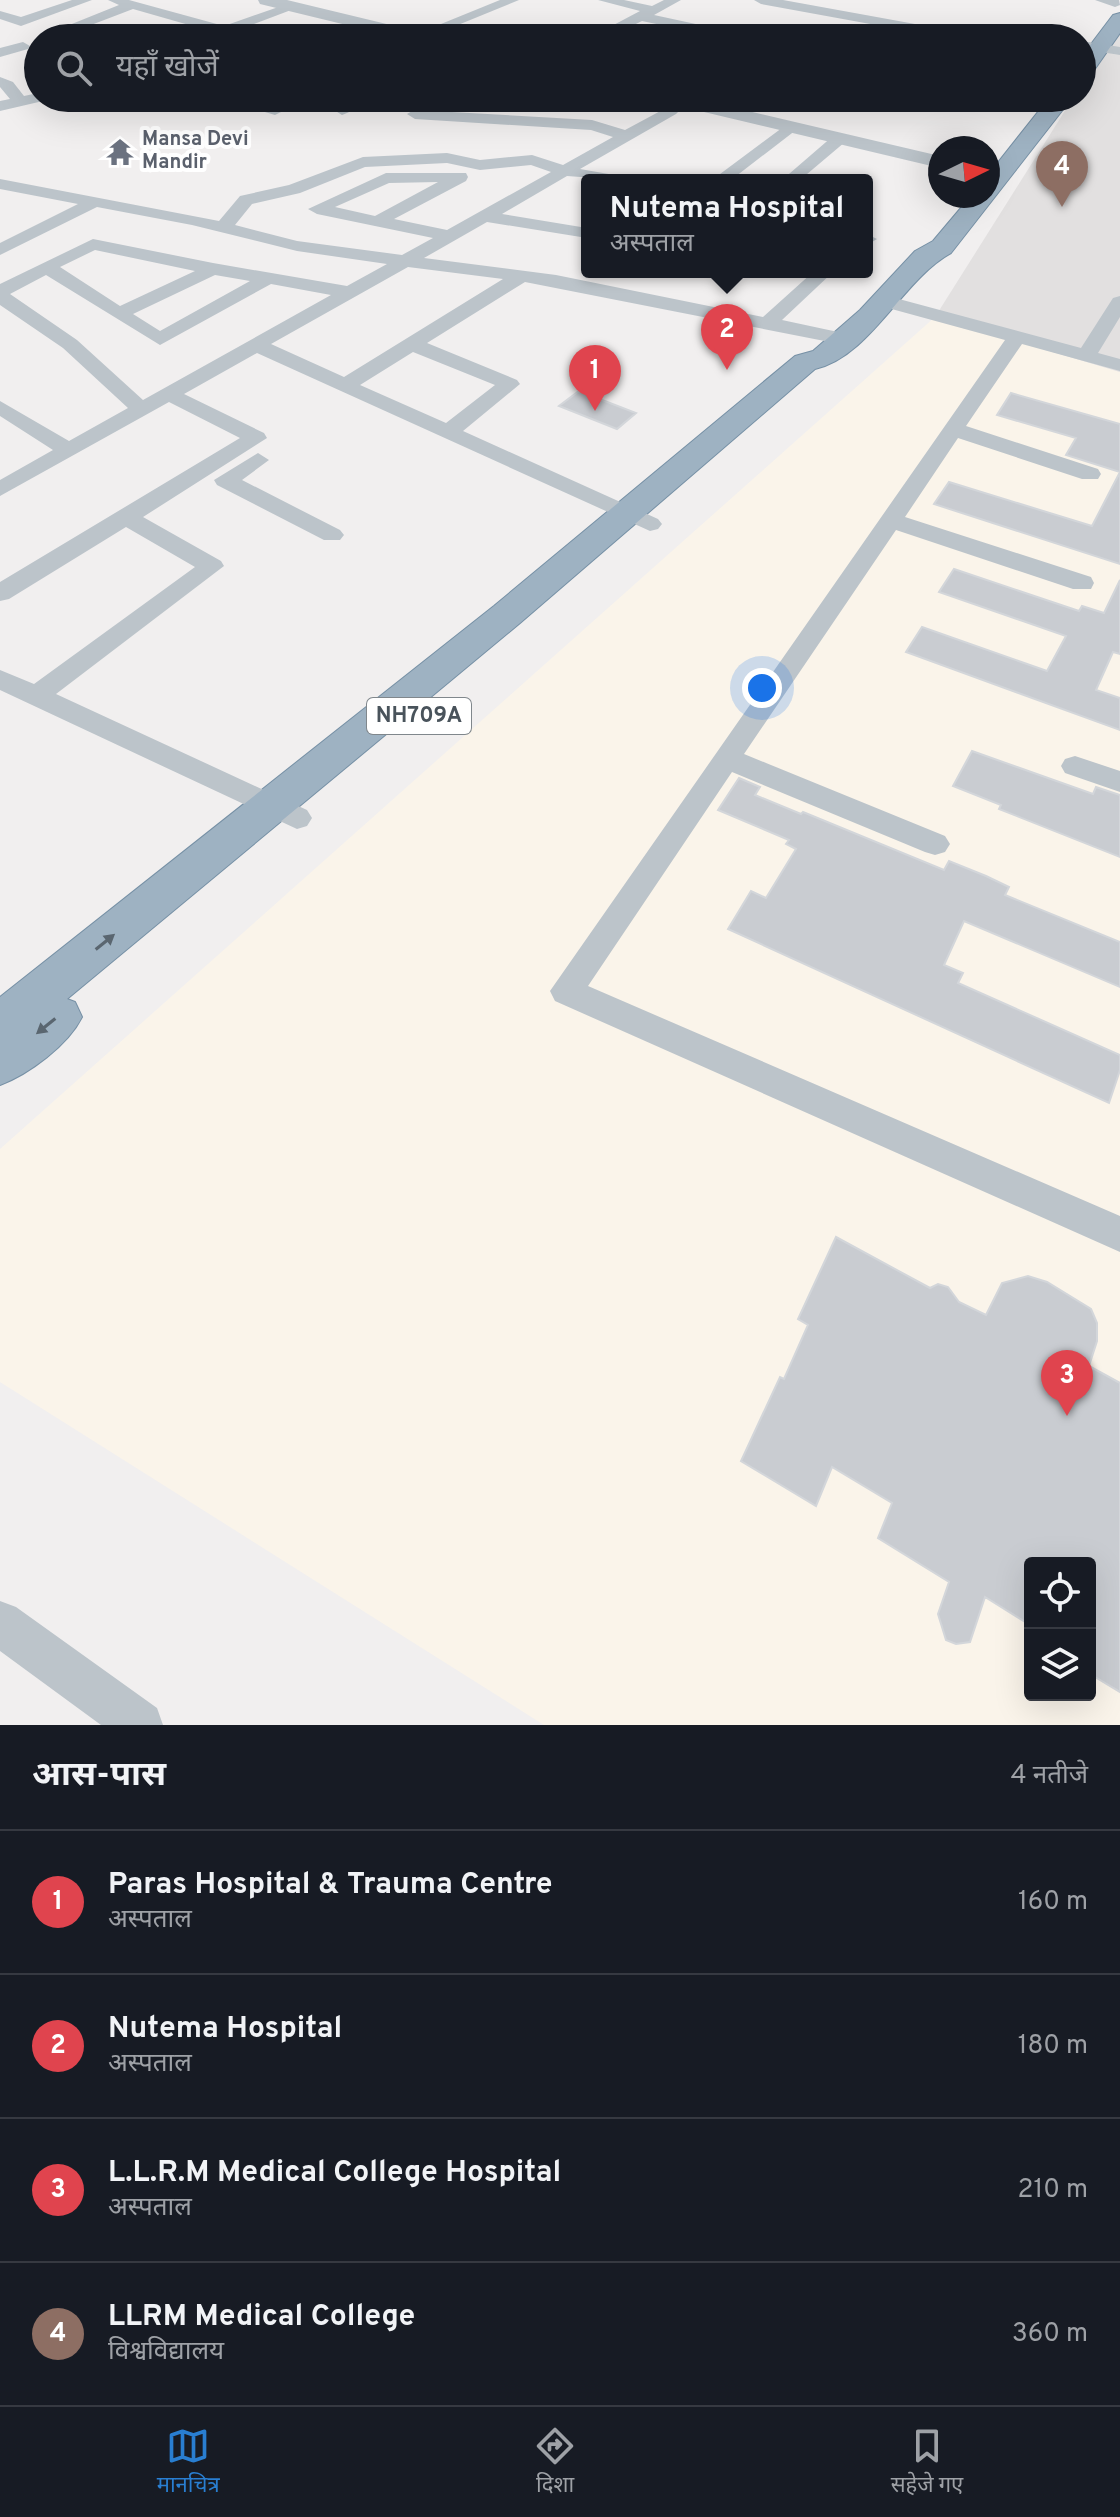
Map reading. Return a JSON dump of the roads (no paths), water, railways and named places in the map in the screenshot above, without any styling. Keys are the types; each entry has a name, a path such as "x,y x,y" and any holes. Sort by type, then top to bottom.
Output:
{"highway":[{"path":"1096,45 1114,5"},
{"name":"NH709A","path":"1000,165 1035,112"},
{"name":"NH709A","path":"1000,168 1049,112"},
{"name":"NH709A","path":"924,257 921,244 952,208"},
{"name":"NH709A","path":"0,1063 285,812 824,369 834,348 884,301 924,257 942,247 970,208"},
{"name":"NH709A","path":"0,1025 285,812"}],"street":[{"path":"2,18 21,22 85,0"},
{"path":"115,0 200,24"},
{"path":"266,0 364,24"},
{"path":"452,24 512,0"},
{"path":"605,0 654,10"},
{"path":"624,24 674,0"},
{"path":"761,0 891,24"},
{"path":"821,11 840,0"},
{"path":"81,24 132,5"},
{"path":"245,24 292,7"},
{"path":"640,16 677,24"},
{"path":"868,24 874,21"},
{"path":"0,53 23,46"},
{"path":"0,81 8,85 20,102"},
{"path":"0,106 24,101"},
{"path":"419,112 415,114 592,125 627,136"},
{"path":"478,118 489,112"},
{"path":"0,489 669,112"},
{"path":"725,112 928,159"},
{"path":"728,174 790,127"},
{"path":"797,174 839,139"},
{"path":"223,228 246,200 294,189 363,162 447,158 480,165 532,160 581,174"},
{"path":"378,221 460,177 386,178 317,209 450,236"},
{"path":"0,184 223,228 297,246 522,276 769,322 834,348"},
{"path":"0,250 94,202"},
{"path":"485,216 581,232"},
{"path":"142,410 70,344 0,294 93,244 213,269 350,292"},
{"path":"47,267 160,339 268,278"},
{"path":"119,314 213,269"},
{"path":"345,385 522,276"},
{"path":"769,322 814,278"},
{"path":"884,301 1120,365"},
{"path":"1086,356 1120,302"},
{"path":"1016,338 566,991 1120,1234"},
{"path":"411,344 510,384 450,431"},
{"path":"256,345 640,519"},
{"path":"0,593 256,438 169,394"},
{"path":"0,407 69,451"},
{"path":"953,429 1090,474"},
{"path":"241,448 263,457 225,480 332,535"},
{"path":"36,696 212,566 126,517"},
{"path":"890,520 1082,583"},
{"path":"0,679 285,812"},
{"path":"726,758 935,844"},
{"path":"1075,766 1120,782"},
{"path":"0,1623 140,1725"}],"place":[{"name":"Mansa Devi Mandir","path":"120,152"},
{"name":"LLRM Medical College","path":"1062,207"},
{"name":"Nutema Hospital","path":"727,370"},
{"name":"Paras Hospital & Trauma Centre","path":"595,411"},
{"name":"L.L.R.M Medical College Hospital","path":"1067,1416"}]}
